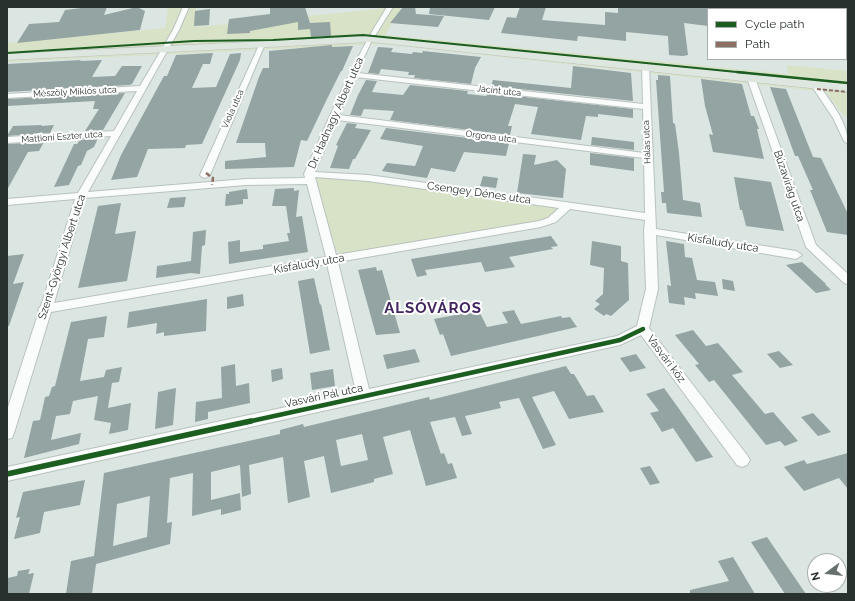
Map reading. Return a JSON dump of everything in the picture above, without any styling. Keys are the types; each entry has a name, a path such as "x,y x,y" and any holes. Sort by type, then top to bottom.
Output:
{"main road":[{"path":"7,57 370,40 848,88"}],"street":[{"name":"Szent-Györgyi Albert utca","path":"7,433 44,309 81,196 165,49 186,7"},
{"name":"Dr. Hadnagy Albert utca","path":"364,396 332,260 309,178 352,75 370,40 390,7"},
{"name":"Viola utca","path":"205,174 262,44"},
{"name":"Halas utca","path":"646,68 649,217"},
{"name":"Jácint utca","path":"352,75 646,107"},
{"name":"Búzavirág utca","path":"751,78 811,247 848,280"},
{"path":"815,85 837,118 848,141"},
{"name":"Mészöly Miklós utca","path":"7,96 143,88"},
{"name":"Orgona utca","path":"334,117 648,156"},
{"name":"Mattioni Eszter utca","path":"7,140 117,133"},
{"name":"Csengey Dénes utca","path":"7,202 246,182 309,178 368,178 649,217"},
{"name":"Kisfaludy utca","path":"44,309 541,224 552,220 567,206"},
{"name":"Vasvári köz","path":"649,217 652,289 644,330 742,460"},
{"name":"Kisfaludy utca","path":"649,231 796,255"},
{"name":"Vasvári Pál utca","path":"7,474 620,340 644,330"}],"green space":[{"path":"168,7 196,7 196,27 399,7 401,9 385,35 789,74 786,65 848,71 848,116 844,116 826,92 380,44 7,62 7,43 165,28"},
{"path":"316,179 377,181 562,207 547,219 342,255 336,250 316,182"}],"building":[{"path":"90,7 107,7 104,15 137,7 145,11 140,30 17,43 29,24 59,22 65,10"},
{"path":"270,7 305,7 310,23 330,22 331,36 311,37 310,29 298,30 298,22 250,31 250,33 227,34 229,19 270,14"},
{"path":"403,7 415,7 416,14 444,16 438,27 390,23"},
{"path":"430,7 495,7 489,20 429,14"},
{"path":"520,7 546,7 542,20 605,25 605,12 618,13 618,7 708,7 707,26 684,23 688,55 683,56 669,55 668,36 626,32 626,41 578,36 577,41 501,33 507,17 516,18"},
{"path":"210,9 209,25 194,26 195,11"},
{"path":"332,45 332,47 353,46 307,141 301,140 294,167 225,169 225,161 266,157 265,143 236,143 259,77 263,68 269,68 269,51"},
{"path":"378,47 393,48 391,52 412,54 413,52 422,53 423,51 481,57 475,68 471,84 414,78 415,75 408,75 409,72 381,69 379,74 368,73"},
{"path":"213,53 210,64 203,64 192,88 216,87 230,54 241,53 240,60 202,144 186,145 185,148 148,149 137,177 111,180 121,155 164,76 167,76 176,55"},
{"path":"81,60 80,61 102,60 92,77 115,76 122,66 142,66 132,84 129,85 7,92 7,64"},
{"path":"573,66 631,73 633,101 491,86 493,80 571,88"},
{"path":"658,75 670,76 673,123 675,124 679,153 683,200 700,203 702,217 667,213 666,203 662,203 661,192 664,192 656,80 658,80"},
{"path":"701,79 742,84 751,116 754,116 759,129 757,129 764,159 713,152 709,134 713,135 705,106"},
{"path":"366,80 377,81 372,92 403,95 410,85 468,91 467,94 486,96 489,93 633,109 633,118 598,114 598,117 586,116 581,140 531,134 538,107 515,104 508,126 512,126 510,135 390,120 394,111 364,109 361,116 350,115"},
{"path":"770,87 786,89 813,157 821,158 848,214 848,235 827,232 810,190 813,190 798,156 795,156"},
{"path":"125,93 103,130 85,131 99,109 93,109 95,101 7,106 7,99"},
{"path":"347,123 357,124 355,128 371,130 355,159 353,159 349,169 330,168 338,146 336,145"},
{"path":"42,125 41,126 54,125 50,133 7,136 13,126"},
{"path":"386,128 509,143 506,156 464,152 455,172 431,168 427,178 382,171 387,163 415,166 423,146 380,139"},
{"path":"592,137 634,142 634,150 591,145"},
{"path":"98,138 94,147 87,151 81,165 78,166 69,185 54,187 74,144 77,144 80,140"},
{"path":"44,142 39,151 28,152 7,190 7,144"},
{"path":"590,153 634,158 634,171 590,165"},
{"path":"523,154 536,155 534,165 557,160 566,169 563,198 517,193"},
{"path":"483,176 498,178 496,188 480,186"},
{"path":"734,177 771,182 784,231 746,226 742,210 740,210"},
{"path":"294,188 294,191 299,190 296,217 302,216 308,252 229,264 228,242 240,240 240,252 263,249 263,245 289,241 287,233 290,233 286,206 272,206 275,189"},
{"path":"247,189 248,199 243,199 243,204 225,206 226,194 229,194 229,192"},
{"path":"186,197 184,207 167,208 170,198"},
{"path":"121,203 115,234 136,231 127,281 78,288 98,206"},
{"path":"206,230 205,245 202,246 200,274 191,273 156,278 157,266 191,261 193,232"},
{"path":"551,236 558,246 551,247 553,249 509,257 515,267 485,272 481,262 425,270 427,275 417,277 411,259"},
{"path":"592,241 621,246 621,261 628,263 629,300 611,316 606,314 604,316 594,309 600,304 595,301 603,294 604,268 590,265"},
{"path":"666,241 684,244 685,257 692,258 697,280 715,282 718,296 695,293 696,299 684,297 685,305 669,303 667,285 671,286"},
{"path":"24,254 13,284 24,282 9,326 7,326 7,256"},
{"path":"802,262 831,290 816,293 786,265"},
{"path":"376,267 377,271 382,270 400,333 376,335 358,270"},
{"path":"314,278 330,350 310,354 298,281"},
{"path":"722,279 733,281 735,291 723,289"},
{"path":"243,294 244,306 227,309 227,297"},
{"path":"207,299 206,331 164,336 164,332 156,334 157,323 127,328 129,312"},
{"path":"514,310 521,324 561,316 562,318 570,317 577,327 451,356 443,334 440,335 434,319 472,312 473,314 480,313 487,327 508,323 502,312"},
{"path":"107,316 104,337 88,339 80,381 104,377 106,370 122,367 119,382 112,383 108,408 131,403 128,430 109,434 111,423 94,420 98,396 73,401 70,414 56,416 51,440 81,433 79,444 24,458 33,421 40,420 45,397 49,396 52,387 55,386 71,322"},
{"path":"693,330 706,346 718,343 743,372 732,375 765,414 773,412 798,441 785,446 780,441 766,445 714,380 709,382 695,365 699,364 675,335"},
{"path":"415,349 420,362 387,369 383,355"},
{"path":"779,351 793,365 780,368 767,354"},
{"path":"636,354 646,368 630,372 620,358"},
{"path":"235,364 236,386 249,383 250,403 208,412 208,419 195,422 196,402 222,398 221,367"},
{"path":"566,366 571,374 574,374 587,396 594,395 604,412 569,419 554,391 532,397 556,445 543,449 519,398 499,402 501,408 465,416 472,434 462,436 455,417 430,422 441,454 444,453 448,464 452,463 457,478 426,486 410,430 383,437 393,474 374,479 374,482 331,493 324,456 304,461 310,497 288,503 283,457 249,465 251,494 242,497 240,465 211,472 211,500 240,493 241,510 221,515 221,509 192,516 193,473 170,478 167,523 172,522 170,544 96,564 92,594 66,594 71,561 94,556 104,473 280,434 280,430 303,424 304,427 429,397 430,400","holes":["362,434 368,460 341,466 336,440","150,496 147,537 113,546 117,504"]},
{"path":"282,368 283,379 272,382 271,370"},
{"path":"333,369 335,386 312,390 310,373"},
{"path":"176,388 173,425 155,429 158,392"},
{"path":"664,388 713,457 696,462 673,428 662,432 650,413 659,411 646,394"},
{"path":"813,413 831,432 818,436 801,417"},
{"path":"848,453 848,489 839,478 804,491 784,467 804,460 807,464"},
{"path":"650,466 660,483 650,485 640,468"},
{"path":"85,480 80,505 44,512 40,533 14,539 20,517 16,518 23,492"},
{"path":"767,537 806,594 785,594 751,542"},
{"path":"733,557 755,594 690,594 690,590 729,581 718,561"},
{"path":"30,569 28,574 34,573 29,594 7,594 7,578 17,576 18,571"}],"marked path":[{"path":"817,89 848,92"},
{"path":"206,173 213,178 212,185"}],"cycle path":[{"path":"7,53 194,41 273,40 363,35 848,83"},
{"path":"7,474 620,340 643,329"}],"district":[{"name":"ALSÓVÁROS","path":"433,308"}]}
